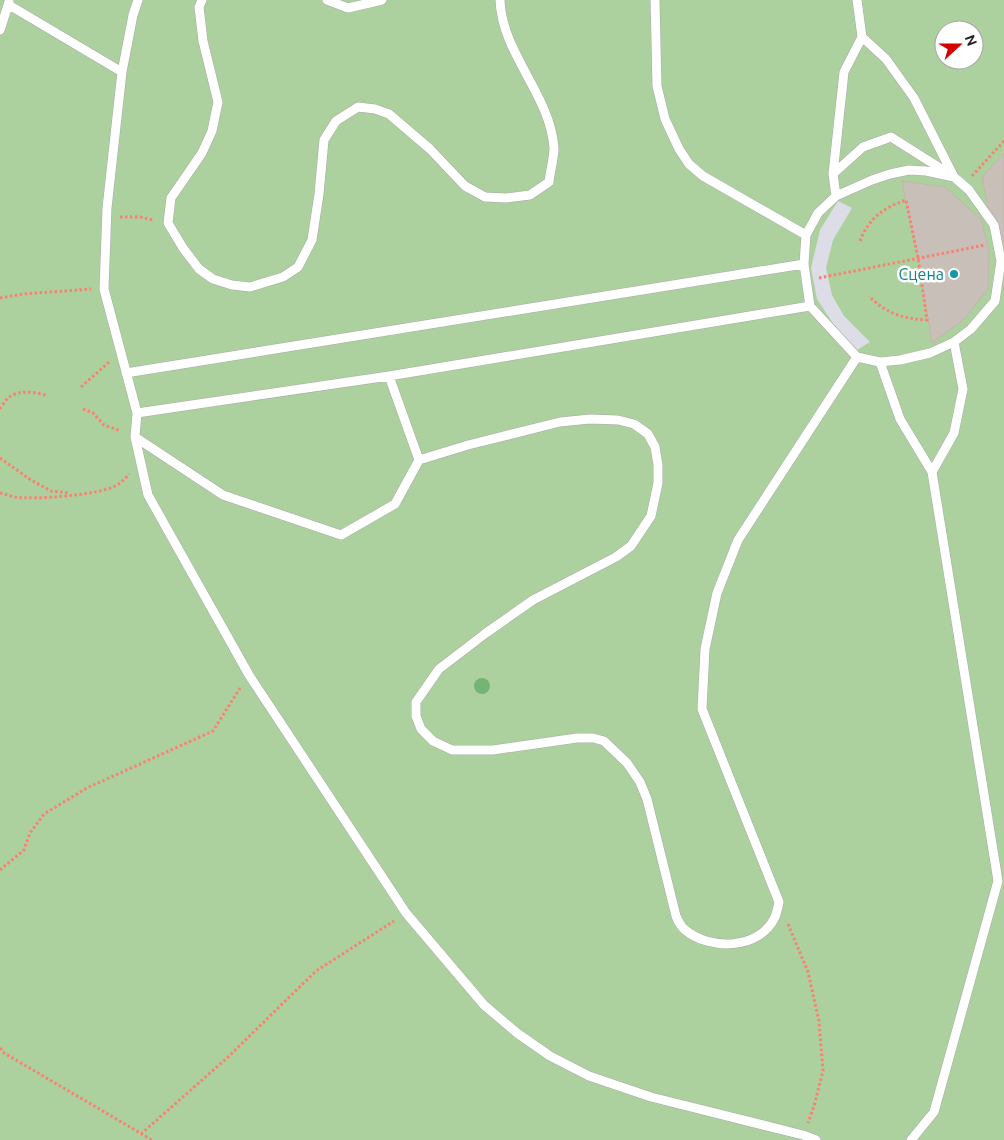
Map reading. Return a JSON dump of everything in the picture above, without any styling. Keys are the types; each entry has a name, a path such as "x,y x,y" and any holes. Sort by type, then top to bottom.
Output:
{"lane":[{"path":"138,0 133,15 122,72 107,217 104,289 119,355 137,413 134,437 148,495 248,675 406,913 484,1005 517,1034 550,1056 589,1076 651,1097 803,1135 816,1140"},
{"path":"202,0 199,7 203,41 218,102 212,131 202,153 171,198 168,223 183,248 199,269 213,279 232,285 250,287 283,277 298,267 312,240 324,140 336,121 358,107 375,109 389,114 430,150 465,186 485,197 506,198 530,195 549,182 554,149 548,119 507,34 500,0"},
{"path":"328,0 348,8 382,0"},
{"path":"655,0 657,86 665,119 689,164 703,176 806,235"},
{"path":"836,196 832,174 844,72 862,37 857,0"},
{"path":"0,30 9,3 122,72"},
{"path":"862,37 886,59 914,98 954,177"},
{"path":"832,174 863,147 891,137 954,177 964,185 980,203 994,225 1002,261 995,301 971,329 954,342 930,353 900,360 880,362 857,357 810,306 804,264 806,235 818,213 836,196 872,180 909,170 926,170 954,177"},
{"path":"994,225 1004,224"},
{"path":"126,373 804,264"},
{"path":"995,301 1004,306"},
{"path":"137,413 389,376 810,306"},
{"path":"932,472 954,433 963,389 954,342"},
{"path":"134,437 222,495 341,536 395,504 419,460 560,422 590,419 618,420 634,424 648,434 656,447 658,483 651,516 631,546 616,557 533,600 439,669 416,702 416,716 421,729 433,741 452,750 493,750 577,738 593,738 604,742 627,763 640,782 652,815 676,916 684,928 694,936 710,943 740,943 754,938 767,928 775,918 779,902 702,709 705,649 717,593 738,540 857,357"},
{"path":"880,362 900,419 932,472 998,881 934,1112 911,1140"},
{"path":"389,376 419,460"}],"path":[{"path":"964,185 1004,141"},
{"path":"860,241 874,218 890,205 906,200 918,258 927,320 910,319 890,312 877,304 870,296"},
{"path":"107,217 140,217 168,223"},
{"path":"806,280 997,243"},
{"path":"0,298 23,294 104,289"},
{"path":"81,387 119,355"},
{"path":"0,408 8,398 15,395 34,391 48,396"},
{"path":"84,409 93,413 104,424 134,437"},
{"path":"0,493 16,497 34,498 98,492 114,487 125,479 139,456"},
{"path":"0,458 31,480 51,491 74,494"},
{"path":"0,870 24,850 30,833 44,814 87,788 213,731 248,675"},
{"path":"779,902 808,972 819,1021 824,1071 803,1135"},
{"path":"141,1134 227,1058 316,971 406,913"},
{"path":"0,1048 4,1053 152,1140"}],"green space":[{"path":"0,0 1004,0 1004,1140 0,1140"}],"shaded area":[{"path":"838,201 852,208 833,240 826,268 832,295 844,316 870,342 857,350 834,325 817,299 811,268 820,230"}],"building":[{"path":"1004,153 1004,290 982,177"},
{"name":"Сцена","path":"902,181 945,187 981,219 989,250 988,289 963,320 932,343 918,258"}],"place":[{"name":"Сцена","path":"954,274"}]}
